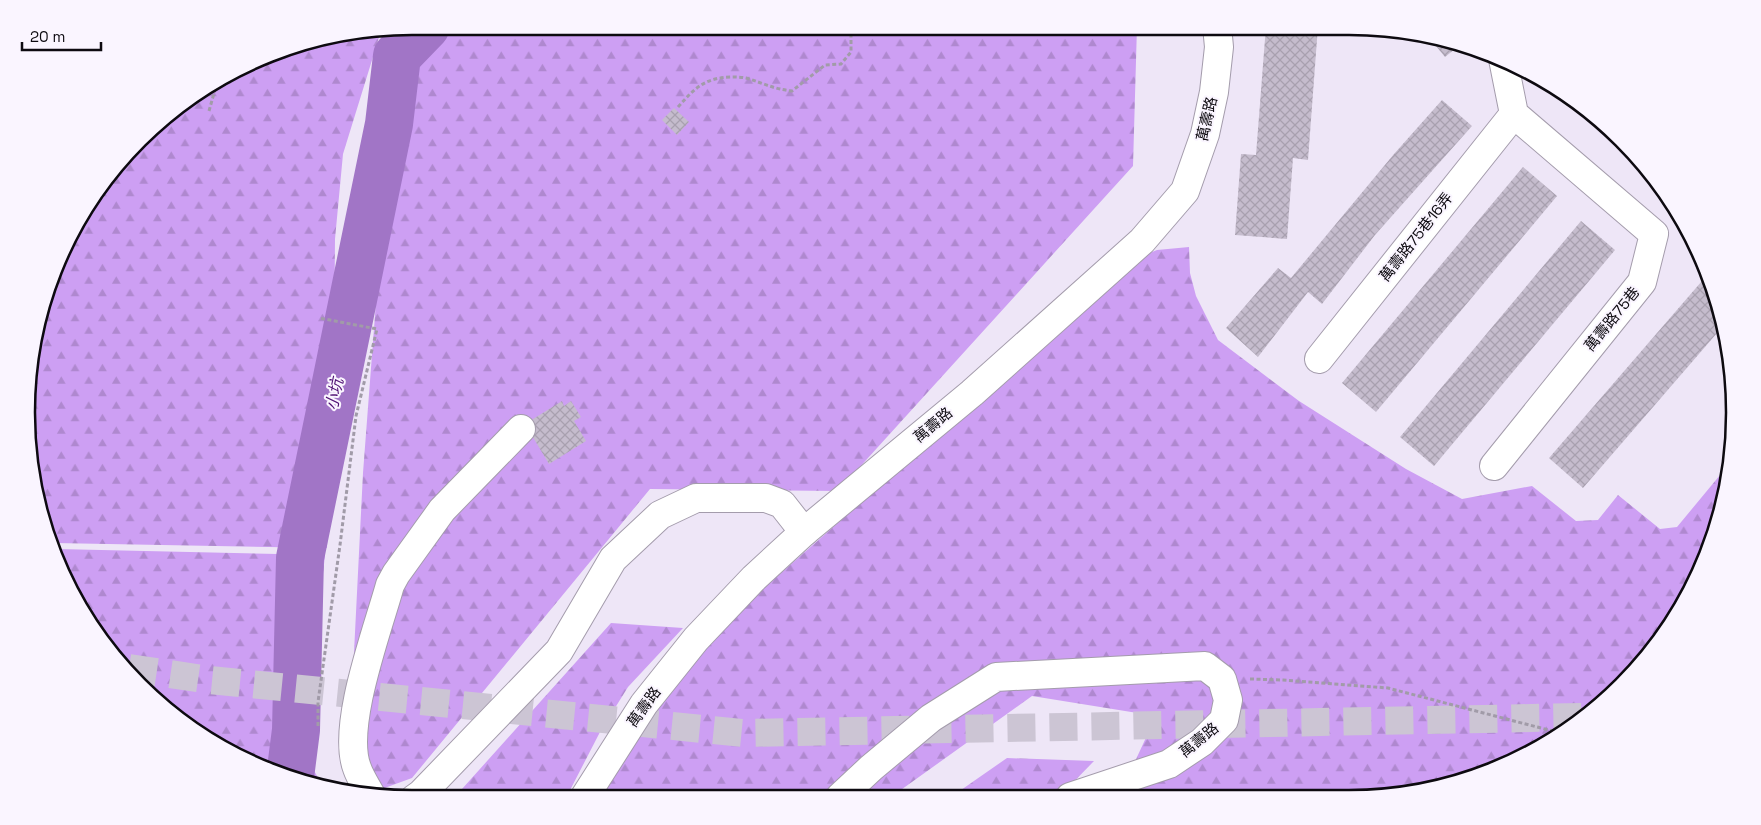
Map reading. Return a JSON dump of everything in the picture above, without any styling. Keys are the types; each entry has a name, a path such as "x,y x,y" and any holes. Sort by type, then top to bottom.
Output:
{"street":[{"name":"萬壽路","path":"589,790 644,704 696,639 754,578 804,532 972,393 1142,241 1185,191 1205,134 1214,92 1219,47 1218,35"},
{"path":"1505,70 1514,114"},
{"name":"萬壽路75巷16弄","path":"1319,360 1514,114"},
{"name":"萬壽路75巷","path":"1494,466 1642,282 1654,234 1514,114"},
{"path":"367,787 356,767 353,740 358,694 390,585 442,510 521,429"},
{"path":"425,790 559,651 613,559 660,515 696,498 766,498 782,504 804,532"},
{"path":"848,790 931,718 996,677 1205,666 1222,679"},
{"name":"萬壽路","path":"1089,790 1169,764 1202,742 1224,720 1228,700 1222,679"}],"path":[{"path":"678,107 694,89 708,80 744,77 776,89 792,91 825,65 841,64 851,52 852,35"},
{"path":"209,111 214,92"},
{"path":"318,726 318,702 356,416 377,329 319,318"},
{"path":"1222,679 1283,680 1388,688 1552,730"}],"green space":[{"path":"412,35 1137,35 1133,166 838,491 650,489 412,778 383,789 347,784 363,473 386,171"},
{"path":"379,37 343,154 335,239 334,350 327,548 59,543 48,510 38,462 35,412 38,363 42,339 55,291 74,246 113,183 146,146 183,113 246,74 291,55 315,48 339,42"},
{"path":"1189,247 1190,273 1196,296 1218,340 1299,401 1406,469 1462,499 1532,486 1576,521 1598,520 1618,495 1660,529 1677,527 1721,474 1713,510 1697,557 1675,601 1648,642 1597,696 1578,712 1537,739 1515,751 1470,770 1422,783 1398,787 1348,790 1122,790 1156,716 1032,696 901,790 599,790 630,734 740,609 1140,257 1157,250"},
{"path":"61,549 325,555 304,752 318,778 291,770 246,751 183,712 146,679 113,642 86,601"},
{"path":"611,623 683,628 628,687 600,732 570,790 461,790"},
{"path":"1007,758 1094,761 1066,790 961,790"}],"building":[{"path":"1265,35 1317,35 1308,160 1293,158 1287,239 1235,235 1241,154 1256,155"},
{"path":"1435,45 1454,50 1445,57"},
{"path":"1442,100 1472,126 1375,235 1322,304 1308,292 1258,357 1226,328 1278,268 1291,278 1394,154"},
{"path":"674,108 689,122 677,135 662,120"},
{"path":"1523,167 1557,196 1376,412 1342,383"},
{"path":"1581,221 1615,250 1434,466 1400,437"},
{"path":"1702,281 1717,333 1583,488 1549,458"},
{"path":"562,401 564,406 571,401 581,417 574,421 586,441 549,464 525,424"}],"waterway":[{"name":"小坑","path":"291,770 296,730 300,558 389,124 397,56 417,35"}],"tunnel":[{"path":"137,669 210,680 743,733 1570,717"}]}
